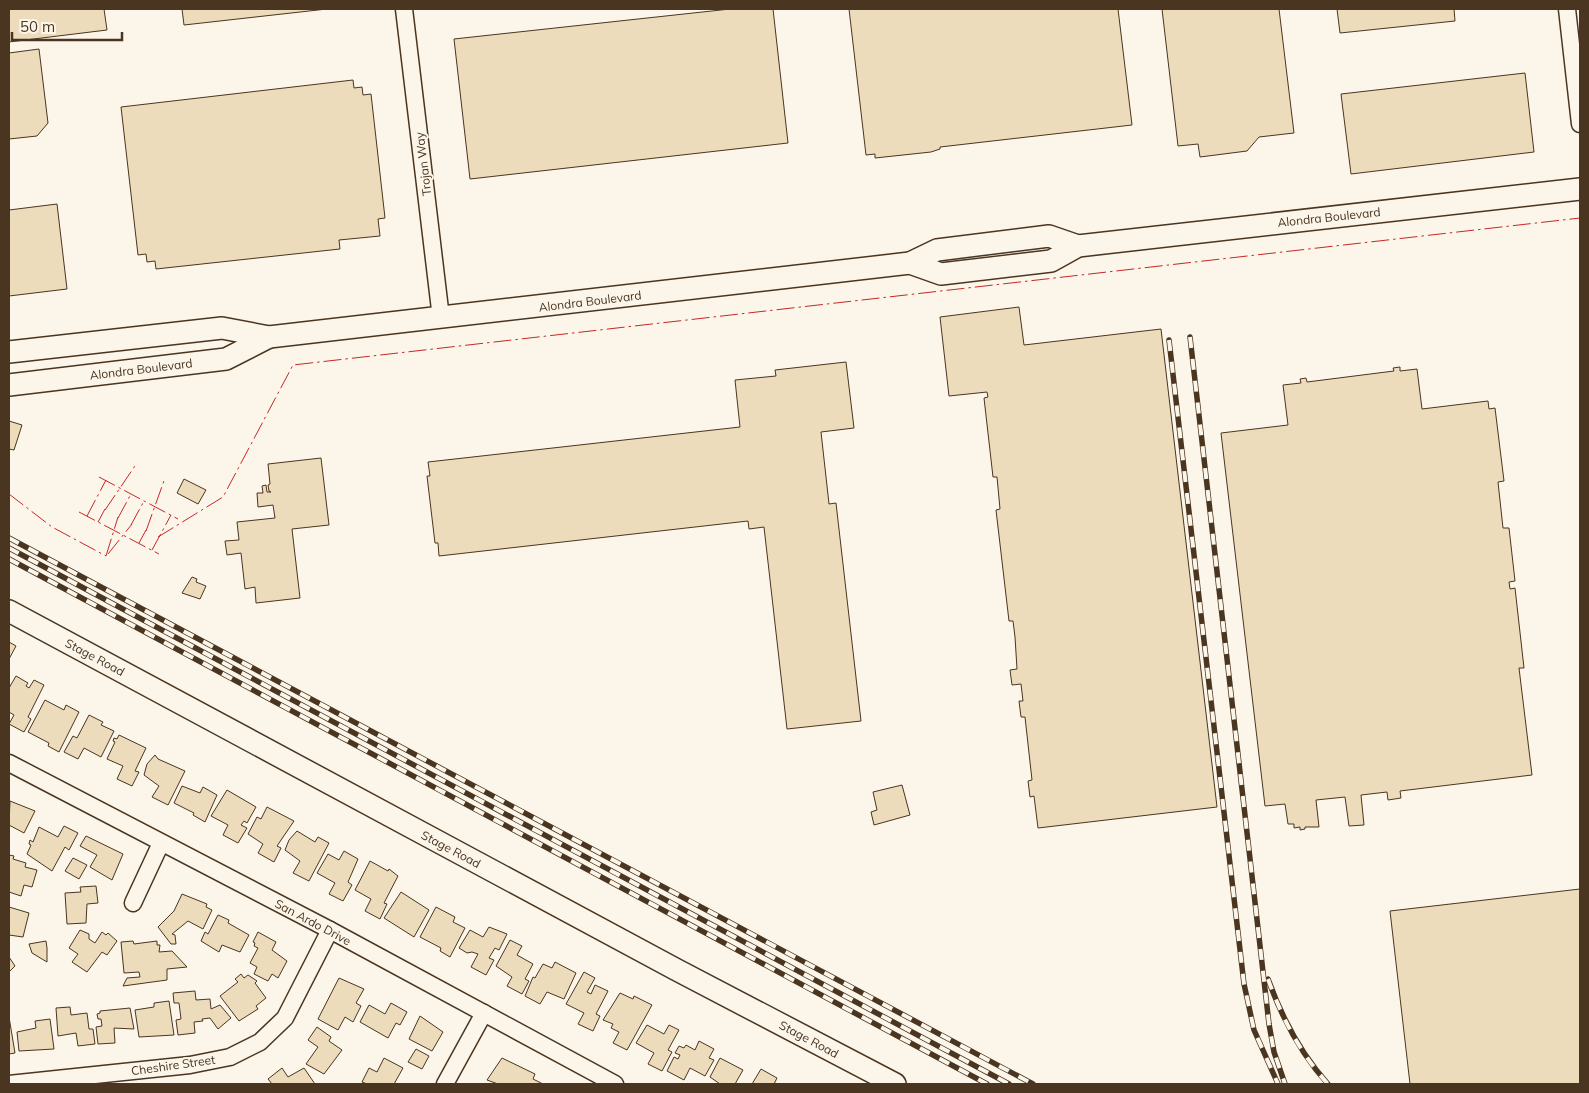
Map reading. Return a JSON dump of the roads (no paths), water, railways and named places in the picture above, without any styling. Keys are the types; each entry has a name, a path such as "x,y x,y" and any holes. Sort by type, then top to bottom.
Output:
{"main road":[{"name":"Alondra Boulevard","path":"9,352 222,328 269,337 910,263 942,274 1051,261 1078,246 1580,189"},
{"name":"Alondra Boulevard","path":"9,385 226,359 269,337"},
{"name":"Stage Road","path":"9,611 659,961 895,1084"}],"street":[{"name":"Trojan Way","path":"404,9 441,318"},
{"path":"1567,9 1580,124"},
{"name":"San Ardo Drive","path":"9,763 330,930 615,1084"},
{"path":"133,903 161,843"},
{"name":"Cheshire Street","path":"9,1084 190,1065 230,1057 260,1042 285,1018 330,930"},
{"path":"445,1084 484,1013"}],"railway":[{"path":"1190,337 1269,1024 1274,1052 1285,1084"},
{"path":"1169,340 1244,984 1254,1030 1278,1084"},
{"path":"9,538 1033,1084"},
{"path":"9,548 1009,1084"},
{"path":"9,559 987,1084"},
{"path":"1268,979 1279,1007 1300,1047 1328,1084"}]}
